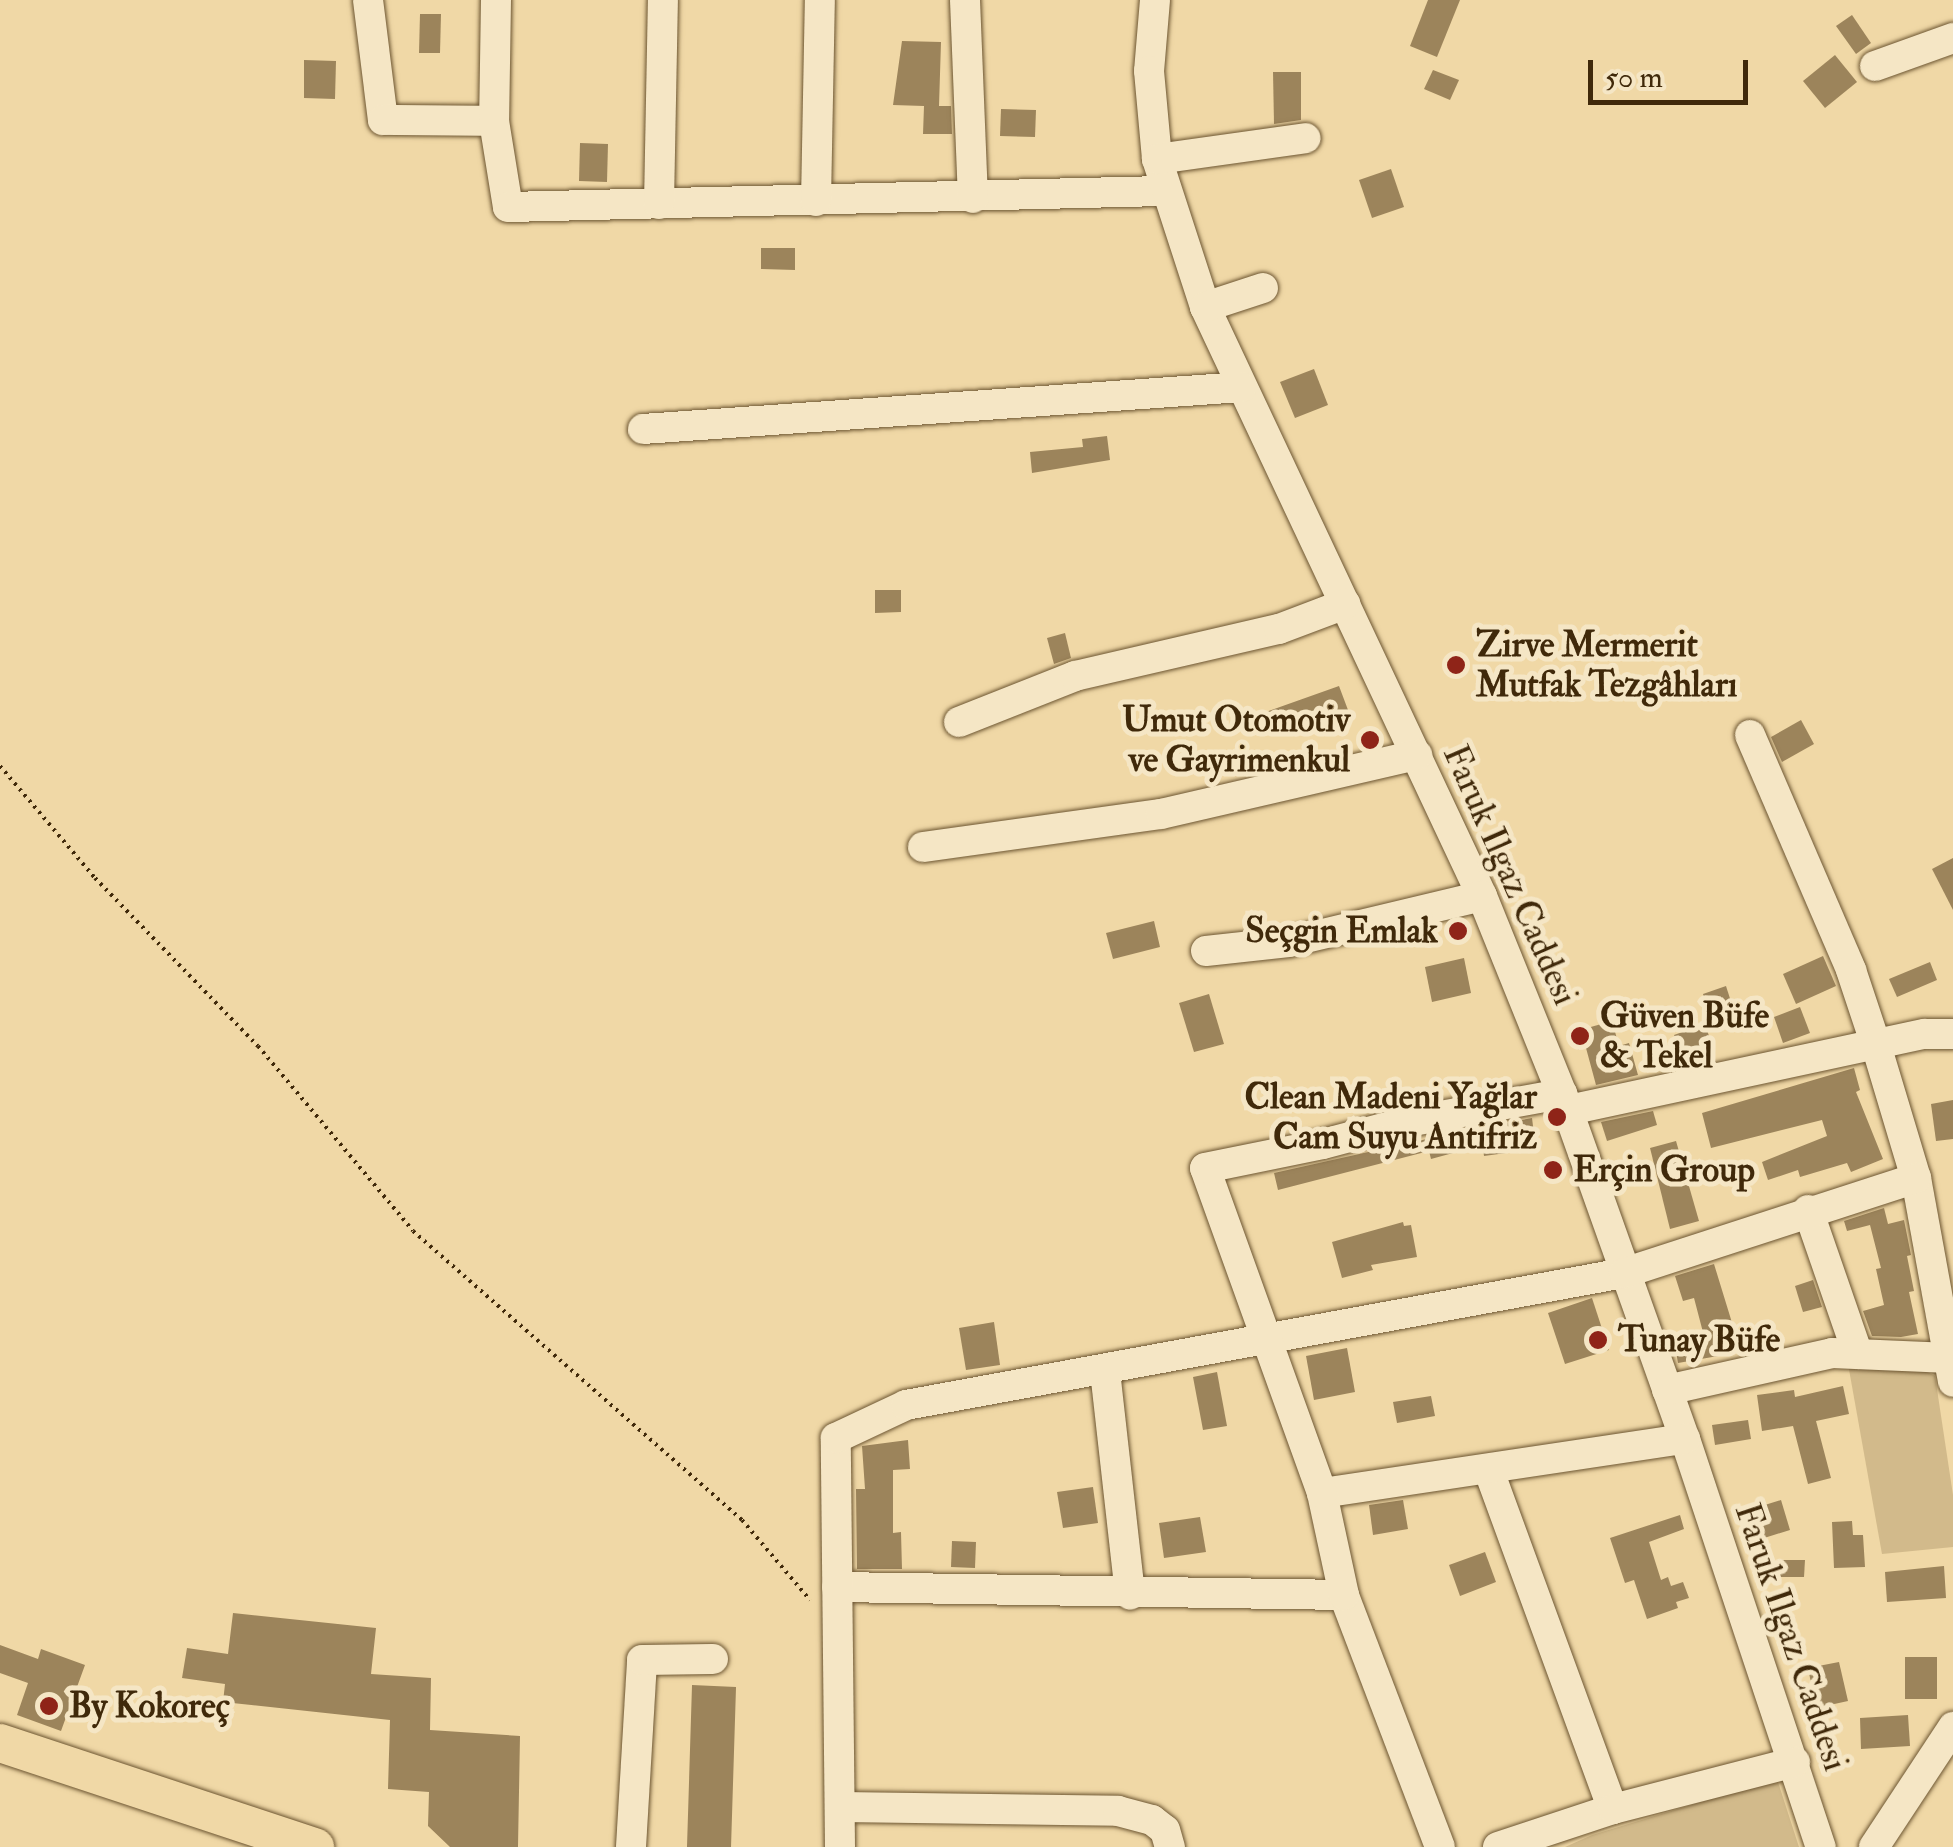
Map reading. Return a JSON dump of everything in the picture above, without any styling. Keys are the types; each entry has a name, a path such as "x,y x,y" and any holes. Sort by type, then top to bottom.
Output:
{"main road":[{"path":"0,1744 315,1847"}],"street":[{"path":"368,0 383,120 494,121"},
{"path":"496,0 494,121 508,207 1165,192"},
{"path":"660,204 664,0"},
{"path":"816,201 820,0"},
{"path":"964,0 974,198"},
{"name":"Faruk Ilgaz Caddesi","path":"1155,0 1149,70 1157,159 1205,307 1482,896 1566,1102 1795,1762 1820,1847"},
{"path":"1875,66 1953,38"},
{"path":"1157,159 1306,138"},
{"path":"1205,307 1263,288"},
{"path":"643,430 1242,387"},
{"path":"959,722 1075,676 1280,629 1345,604"},
{"path":"1667,1390 1832,1353 1951,1370 1948,1302 1876,1045 1851,970 1750,735"},
{"path":"924,847 1162,814 1417,755"},
{"path":"1206,951 1289,942 1482,896"},
{"path":"1440,1847 1344,1594 1322,1493 1205,1168 1323,1144 1402,1122 1566,1102 1953,1034"},
{"path":"840,1847 836,1438 906,1405 1624,1272 1916,1178"},
{"path":"1808,1210 1858,1354"},
{"path":"1105,1371 1130,1595"},
{"path":"1322,1493 1684,1440"},
{"path":"1490,1471 1613,1809"},
{"path":"837,1587 1130,1595 1344,1594"},
{"path":"631,1847 642,1660 713,1659"},
{"path":"1874,1847 1953,1727"},
{"path":"1498,1847 1613,1809 1795,1762"},
{"path":"841,1807 1118,1812 1152,1820 1164,1830 1170,1847"}],"path":[{"path":"0,766 94,878 258,1046 413,1231 742,1520 838,1631"}],"shaded area":[{"path":"1848,1364 1920,1368 1935,1376 1953,1495 1953,1547 1882,1554"},
{"path":"1777,1779 1799,1847 1565,1847 1592,1835"}],"building":[{"path":"1428,0 1460,0 1437,57 1410,46"},
{"path":"420,14 441,14 440,53 419,53"},
{"path":"1852,15 1871,43 1856,54 1836,26"},
{"path":"902,41 941,42 939,106 951,106 952,134 923,134 924,106 893,105"},
{"path":"1835,55 1857,82 1825,108 1803,81"},
{"path":"304,60 336,61 335,99 304,98"},
{"path":"1433,70 1459,80 1450,100 1424,89"},
{"path":"1273,72 1301,72 1301,120 1274,124"},
{"path":"1001,109 1036,110 1035,137 1000,136"},
{"path":"580,143 608,144 607,182 579,181"},
{"path":"1391,169 1404,207 1372,218 1359,180"},
{"path":"761,248 795,248 795,270 761,269"},
{"path":"1314,369 1328,405 1295,418 1280,382"},
{"path":"1107,436 1110,460 1032,473 1030,452 1083,447 1082,439"},
{"path":"875,590 901,590 901,612 875,613"},
{"path":"1065,633 1071,658 1054,664 1047,638"},
{"path":"1339,686 1351,718 1294,733 1292,726 1272,732 1266,712"},
{"path":"1801,720 1814,744 1782,762 1771,737"},
{"path":"1953,858 1953,910 1932,869"},
{"path":"1154,921 1160,947 1113,959 1106,933"},
{"path":"1823,956 1836,986 1796,1004 1783,974"},
{"path":"1464,958 1471,993 1432,1002 1425,967"},
{"path":"1930,962 1937,980 1897,997 1889,979"},
{"path":"1726,986 1733,1008 1710,1016 1703,994"},
{"path":"1209,994 1224,1044 1194,1052 1179,1003"},
{"path":"1800,1007 1810,1033 1783,1043 1774,1017"},
{"path":"1612,1021 1619,1046 1629,1043 1638,1075 1596,1085 1586,1048 1578,1050 1573,1032"},
{"path":"1705,1024 1714,1051 1684,1062 1674,1035"},
{"path":"1854,1068 1860,1090 1856,1092 1883,1159 1851,1172 1847,1163 1800,1177 1798,1170 1768,1180 1762,1162 1827,1136 1822,1120 1711,1148 1702,1113"},
{"path":"1953,1100 1953,1139 1936,1141 1931,1104"},
{"path":"1653,1111 1657,1125 1607,1141 1601,1122"},
{"path":"1532,1118 1536,1149 1484,1156 1480,1128"},
{"path":"1449,1134 1453,1153 1431,1159 1429,1151 1278,1190 1274,1173"},
{"path":"1676,1141 1699,1221 1670,1229 1650,1148"},
{"path":"1884,1208 1888,1224 1904,1220 1914,1291 1909,1292 1918,1334 1872,1336 1863,1311 1884,1305 1876,1269 1881,1268 1870,1225 1847,1231 1844,1221"},
{"path":"1403,1222 1404,1226 1411,1225 1417,1257 1371,1265 1373,1270 1342,1278 1332,1242"},
{"path":"1714,1264 1741,1352 1678,1363 1675,1346 1705,1340 1694,1298 1683,1301 1675,1276"},
{"path":"1813,1280 1822,1307 1803,1312 1795,1286"},
{"path":"1592,1298 1609,1350 1565,1364 1548,1313"},
{"path":"994,1322 1000,1365 966,1370 959,1328"},
{"path":"1347,1348 1355,1392 1314,1400 1306,1356"},
{"path":"1217,1372 1227,1426 1203,1430 1193,1377"},
{"path":"1843,1386 1849,1414 1816,1421 1831,1478 1808,1484 1793,1426 1762,1431 1757,1395 1794,1390 1795,1397"},
{"path":"1431,1396 1435,1416 1397,1423 1393,1402"},
{"path":"1748,1420 1751,1439 1715,1445 1712,1425"},
{"path":"908,1440 910,1469 893,1470 893,1533 901,1532 902,1569 857,1569 856,1489 865,1489 862,1446"},
{"path":"1093,1487 1098,1523 1063,1528 1057,1492"},
{"path":"1403,1500 1408,1529 1373,1535 1369,1505"},
{"path":"1781,1500 1790,1530 1761,1539 1752,1509"},
{"path":"1680,1515 1684,1529 1649,1542 1661,1580 1668,1577 1671,1586 1683,1582 1689,1598 1676,1602 1678,1608 1647,1619 1634,1580 1625,1583 1610,1538"},
{"path":"1200,1517 1206,1552 1164,1558 1159,1523"},
{"path":"1852,1521 1853,1535 1863,1535 1865,1567 1834,1568 1832,1522"},
{"path":"952,1541 976,1542 975,1568 951,1567"},
{"path":"1485,1552 1496,1582 1460,1596 1449,1565"},
{"path":"1777,1560 1805,1560 1804,1577 1777,1577"},
{"path":"1944,1566 1946,1598 1887,1602 1885,1572"},
{"path":"233,1613 376,1628 371,1674 431,1678 430,1730 520,1736 518,1847 450,1847 428,1826 429,1792 388,1789 390,1720 223,1702 225,1684 182,1678 187,1648 228,1654"},
{"path":"0,1645 38,1659 41,1649 85,1665 61,1731 17,1715 28,1683 0,1673"},
{"path":"1905,1657 1937,1657 1937,1699 1905,1699"},
{"path":"1839,1662 1848,1701 1816,1708 1808,1668"},
{"path":"692,1685 736,1687 731,1847 687,1847"},
{"path":"1908,1715 1910,1746 1861,1749 1860,1718"}],"place":[{"name":"Zirve Mermerit Mutfak Tezgâhları","path":"1456,665"},
{"name":"Umut Otomotiv ve Gayrimenkul","path":"1370,740"},
{"name":"Seçgin Emlak","path":"1458,931"},
{"name":"Güven Büfe & Tekel","path":"1580,1036"},
{"name":"Clean Madeni Yağlar Cam Suyu Antifriz","path":"1557,1117"},
{"name":"Erçin Group","path":"1553,1170"},
{"name":"Tunay Büfe","path":"1598,1340"},
{"name":"By Kokoreç","path":"49,1706"}]}
